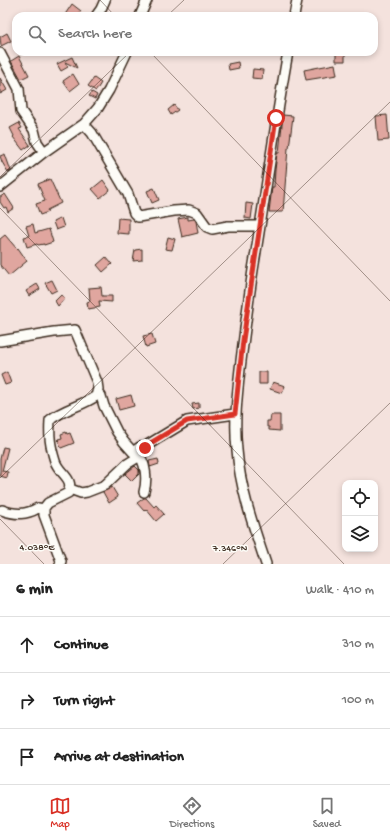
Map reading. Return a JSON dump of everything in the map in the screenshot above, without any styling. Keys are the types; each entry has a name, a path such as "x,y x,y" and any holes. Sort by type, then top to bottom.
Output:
{"street":[{"path":"99,12 105,0"},
{"path":"142,12 147,0"},
{"path":"295,12 297,0"},
{"path":"0,53 19,88 21,111 34,130 37,142 44,152"},
{"path":"0,187 44,152 84,124 98,108 110,90 125,56"},
{"path":"266,564 244,489 237,451 235,414 243,340 276,118 287,56"},
{"path":"84,124 92,133 128,194 134,213 138,217 189,210 197,213 206,226 212,229 228,226 260,226"},
{"path":"0,341 75,330 97,382 96,396 88,402 61,413 50,420 49,437 55,463 70,483 68,493 48,503 44,509 44,515 61,561 60,564"},
{"path":"97,392 101,396 104,406 117,432 124,442 137,454 146,477 144,492"},
{"path":"70,489 81,493 105,485 137,454 140,447 145,448 149,444 187,421 235,414"},
{"path":"2,510 13,514 20,514 28,513 38,508 44,509"}],"building":[{"path":"72,4 81,11 80,12 67,12"},
{"path":"7,33 11,41 1,46 0,37"},
{"path":"19,56 29,75 21,79 11,61"},
{"path":"336,56 345,56 345,61 336,61"},
{"path":"72,57 77,68 65,62 68,67 61,71 57,64"},
{"path":"238,62 239,68 229,70 228,64"},
{"path":"335,64 337,75 306,80 304,70"},
{"path":"253,69 263,70 262,79 252,78"},
{"path":"73,74 79,84 70,91 63,81"},
{"path":"0,78 7,90 0,94"},
{"path":"94,78 101,83 96,91 88,86"},
{"path":"92,92 97,95 95,99 89,96"},
{"path":"174,105 178,110 171,115 168,110"},
{"path":"283,115 293,116 288,148 283,212 269,212 272,187 274,187 277,153 279,153"},
{"path":"387,115 389,140 378,141 376,116"},
{"path":"19,123 22,128 19,129 30,145 23,150 13,137 14,136 10,128"},
{"path":"5,154 11,171 8,172 0,156"},
{"path":"50,179 61,203 47,210 48,212 40,215 36,204 45,201 38,184"},
{"path":"103,180 110,190 100,198 92,189"},
{"path":"154,188 159,200 152,203 147,191"},
{"path":"5,194 14,208 8,212 6,207 4,208 0,202 0,197"},
{"path":"246,203 253,204 251,219 245,218"},
{"path":"188,217 188,220 194,219 196,221 198,233 182,237 178,219"},
{"path":"61,218 64,227 56,230 53,222"},
{"path":"118,218 129,219 129,234 117,233"},
{"path":"33,224 35,233 49,229 53,242 44,245 37,244 27,247 24,237 29,236 26,226"},
{"path":"5,235 17,249 18,248 27,261 9,276 0,265 0,239"},
{"path":"168,237 175,239 172,250 165,249"},
{"path":"142,249 142,260 133,261 135,250"},
{"path":"106,257 112,264 103,272 97,265"},
{"path":"52,280 57,290 51,293 45,283"},
{"path":"37,284 40,289 29,296 26,291"},
{"path":"101,287 102,296 112,296 112,302 99,301 100,307 88,309 87,302 90,301 89,288"},
{"path":"61,295 65,298 58,306 55,301"},
{"path":"152,334 155,344 146,347 143,336"},
{"path":"7,372 11,383 5,385 1,375"},
{"path":"259,372 267,372 267,384 259,384"},
{"path":"273,382 285,386 282,393 270,389"},
{"path":"131,395 134,406 119,410 116,399"},
{"path":"199,403 199,408 193,409 192,404"},
{"path":"271,415 280,415 280,431 269,430 269,427 267,427 267,421 270,421"},
{"path":"66,432 67,434 70,433 74,443 61,448 58,439 62,438 61,434"},
{"path":"3,447 8,448 2,471 8,472 7,478 0,476 0,459"},
{"path":"158,459 159,464 150,467 149,461"},
{"path":"135,466 139,470 139,474 132,481 125,474"},
{"path":"112,487 118,497 109,503 103,492"},
{"path":"146,498 154,507 156,505 164,514 156,521 146,509 144,511 137,503"}],"route":[{"path":"145,448 149,444 187,421 235,414 243,340 276,118"}]}
